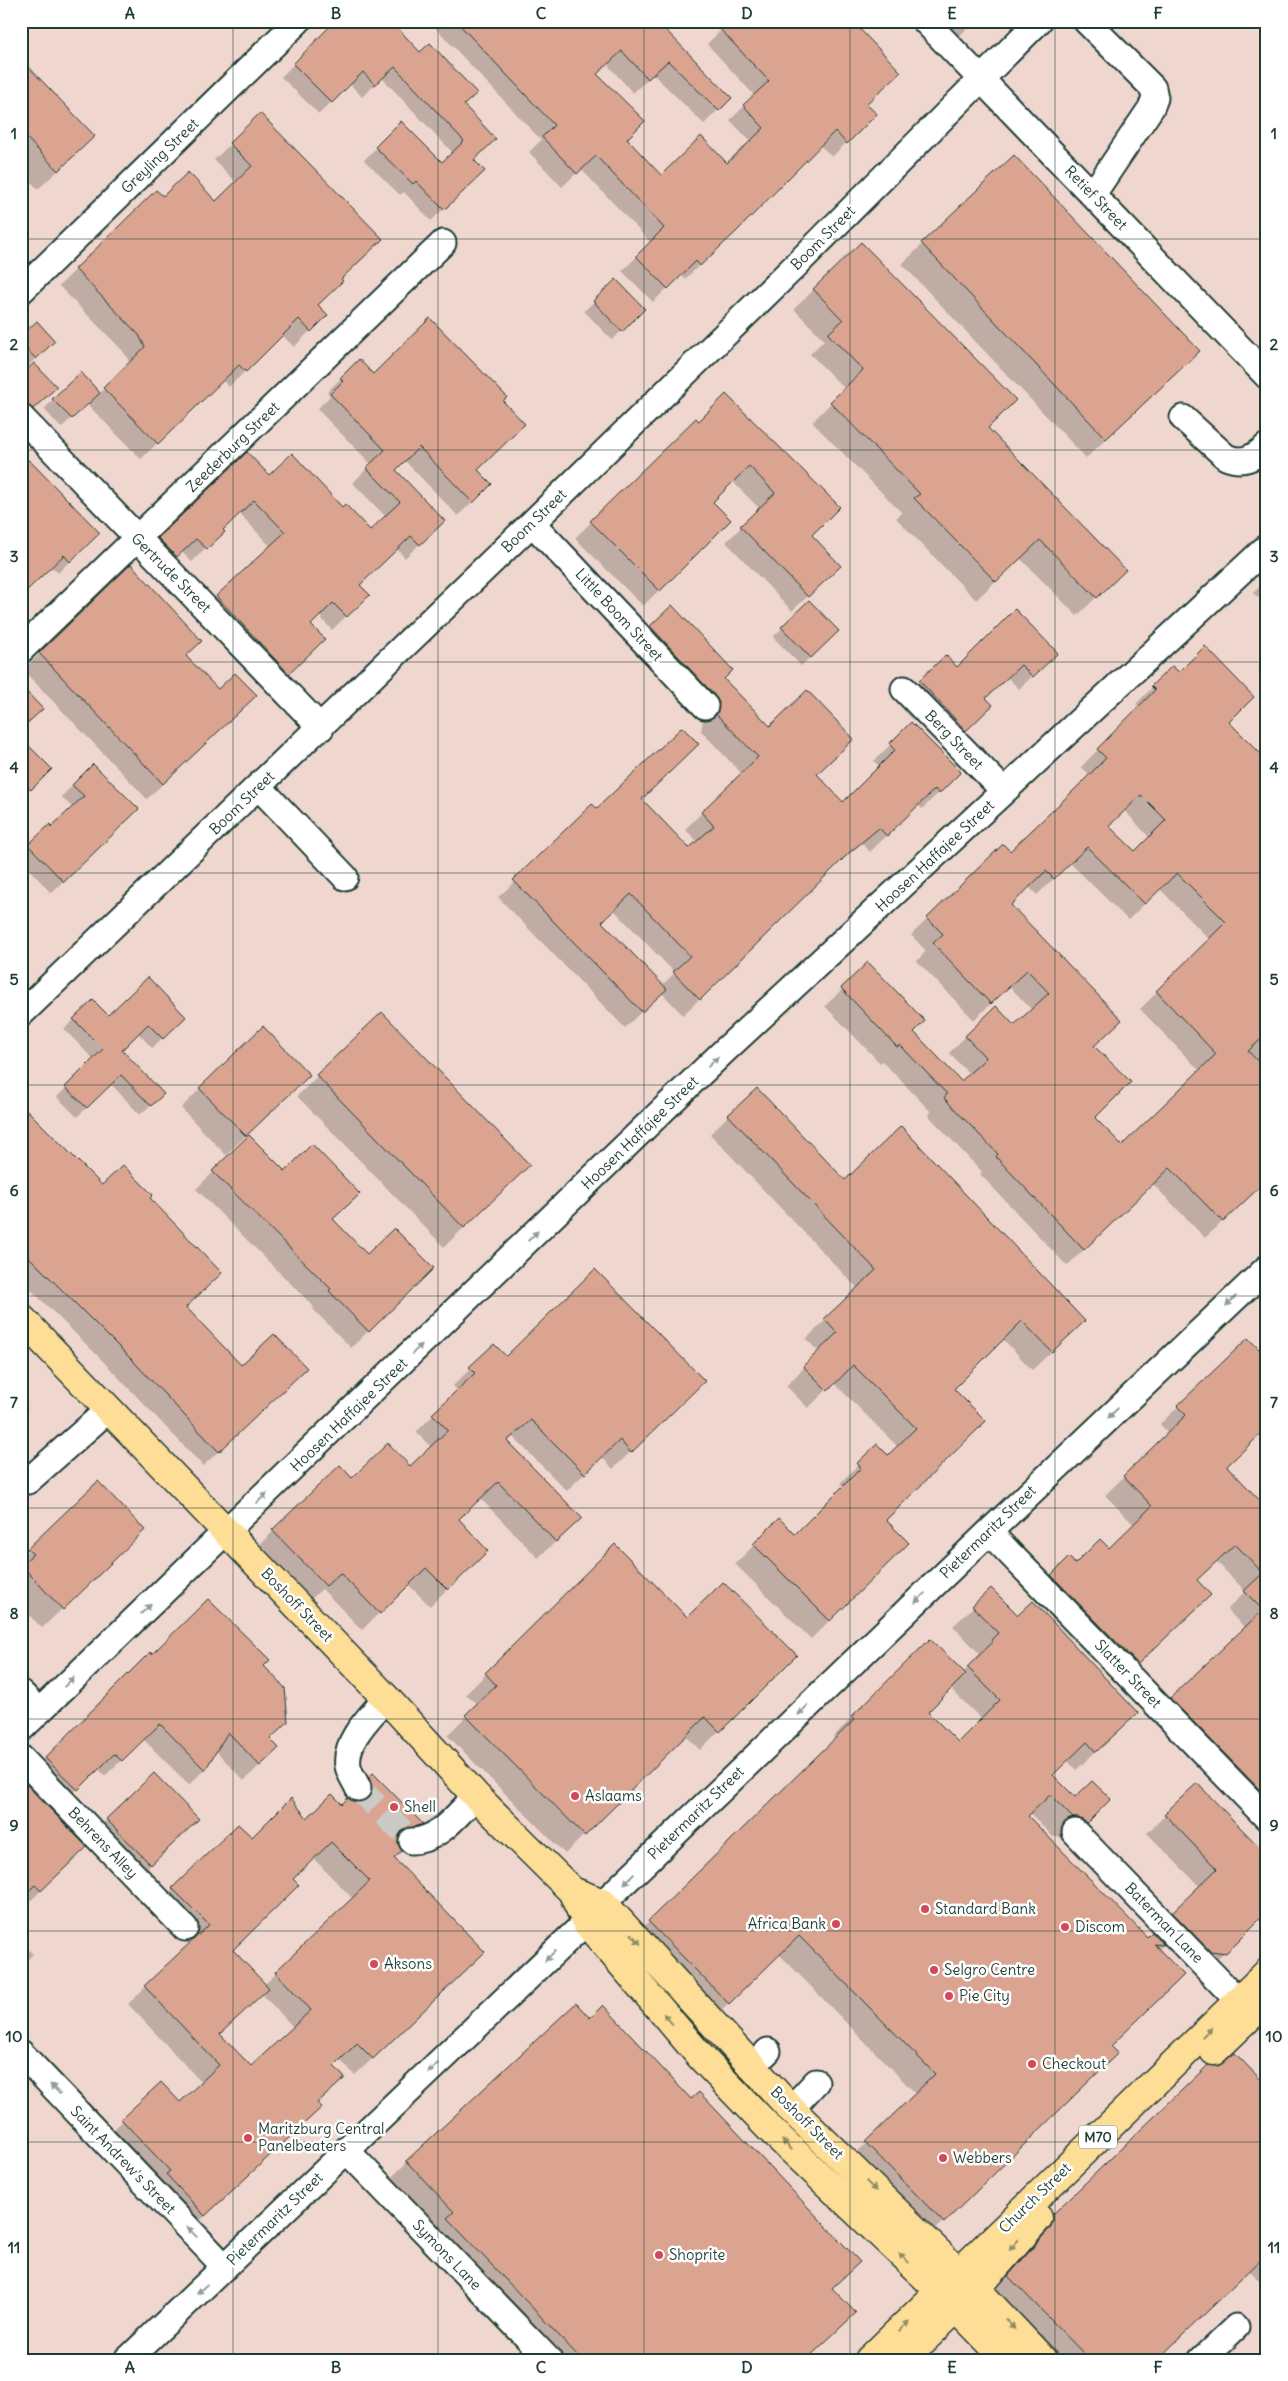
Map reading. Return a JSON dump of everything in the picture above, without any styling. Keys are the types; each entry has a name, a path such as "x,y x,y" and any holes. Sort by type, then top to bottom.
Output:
{"main road":[{"name":"Boshoff Street","path":"21,1318 386,1698 476,1796 595,1913 760,2059 791,2109 958,2290 1007,2360"},
{"name":"Boshoff Street","path":"595,1913 712,2069 792,2150 1043,2360"},
{"name":"Church Street","path":"903,2360 958,2290 1174,2065 1252,2005 1267,1973"},
{"name":"Church Street","path":"868,2360 958,2290"}],"street":[{"name":"Greyling Street","path":"21,291 298,21"},
{"name":"Retief Street","path":"925,21 1267,376"},
{"name":"Boom Street","path":"21,1014 321,728 532,523 787,274 1038,21"},
{"path":"1086,21 1153,88 1155,98 1151,108 1093,194"},
{"name":"Zeederburg Street","path":"21,650 443,243"},
{"name":"Gertrude Street","path":"21,416 137,540 196,597 321,728"},
{"path":"1183,418 1233,460 1244,461 1258,454 1267,446"},
{"name":"Little Boom Street","path":"532,523 705,706"},
{"name":"Hoosen Haffajee Street","path":"21,1729 722,1053 1267,547"},
{"name":"Berg Street","path":"904,689 1004,791"},
{"path":"259,787 345,877"},
{"name":"Pietermaritz Street","path":"127,2360 595,1913 989,1532 1264,1277"},
{"path":"28,1481 109,1409"},
{"name":"Slatter Street","path":"989,1532 1267,1818"},
{"path":"21,1693 38,1711"},
{"path":"358,1788 348,1766 350,1748 359,1730 386,1698"},
{"name":"Behrens Alley","path":"21,1758 185,1928"},
{"path":"412,1841 425,1840 439,1832 476,1796"},
{"name":"Baterman Lane","path":"1075,1832 1252,2005"},
{"name":"Saint Andrew's Street","path":"21,2053 225,2267"},
{"path":"791,2109 816,2082"},
{"name":"Symons Lane","path":"346,2150 543,2358"},
{"path":"1201,2360 1236,2327"}],"shaded area":[{"path":"21,21 1267,21 1267,2360 21,2360"}],"building":[{"path":"335,21 391,21 420,52 430,43 477,93 464,105 496,139 474,160 485,171 444,210 416,181 413,184 375,147 401,121 442,162 464,141 395,67 375,85 363,72 332,103 293,64"},
{"path":"456,21 641,21 649,30 658,22 732,98 719,111 668,61 648,79 622,51 597,74 645,121 627,139 661,175 701,136 727,163 764,128 743,105 769,81 720,29 728,21 852,21 901,72 866,104 877,114 847,144 835,131 737,231 700,266 696,261 668,289 636,256 664,228 596,156 577,174 542,137 554,125"},
{"path":"21,59 95,136 58,171 21,132"},
{"path":"260,113 383,239 341,279 343,281 318,305 328,315 311,332 299,319 246,372 239,365 158,444 103,388 145,347 139,335 75,269 156,190 163,196 188,172 216,201 252,166 229,143"},
{"path":"1014,155 1200,351 1106,439 921,243"},
{"path":"861,242 1016,400 988,428 1126,570 1097,598 1040,540 996,582 914,498 920,494 830,402 863,370 828,334 843,320 813,289"},
{"path":"616,279 645,309 622,332 593,301"},
{"path":"430,318 507,397 503,401 525,424 478,470 492,484 473,503 419,447 396,470 445,521 420,545 411,536 360,585 370,595 347,617 333,603 311,625 325,639 289,674 216,596 285,532 254,500 223,530 225,532 207,549 196,539 177,557 158,538 247,452 269,475 292,453 342,507 345,504 370,530 400,502 366,468 385,450 330,394 343,381 340,378 359,359 373,374"},
{"path":"37,321 55,341 36,359 21,343 21,336"},
{"path":"34,363 57,387 33,409 21,402 21,375"},
{"path":"81,372 100,393 72,419 52,399"},
{"path":"726,394 840,507 812,535 841,566 808,597 740,526 775,493 749,466 713,502 731,520 660,591 590,521 696,418 699,421"},
{"path":"29,460 100,533 70,562 64,555 21,596 21,467"},
{"path":"131,564 202,641 186,656 218,689 235,673 257,695 163,784 39,653"},
{"path":"809,600 839,631 811,658 781,627"},
{"path":"672,605 733,670 724,679 770,726 807,690 854,739 817,774 843,802 895,750 889,744 911,722 961,772 939,794 935,789 887,836 879,828 850,852 700,1000 673,972 690,956 631,894 602,922 667,989 642,1012 513,880 592,804 597,808 682,727 699,744 642,799 689,848 714,826 701,812 758,757 716,714 719,703 715,696 650,626"},
{"path":"1015,609 1058,653 1033,677 1021,665 986,698 993,705 966,731 919,680 946,655 957,667"},
{"path":"1205,646 1254,697 1229,722 1267,760 1267,1034 1248,1051 1267,1071 1267,1180 1223,1222 1170,1168 1084,1250 996,1157 998,1154 944,1098 947,1094 900,1045 897,1047 841,988 868,962 925,1021 914,1032 961,1081 986,1058 965,1036 996,1006 1014,1025 1049,993 1027,970 991,1004 933,943 943,934 927,918 1003,844 1010,851 1074,790 1106,758 1097,749 1155,690 1151,686 1172,666 1179,672","holes":["1141,795 1166,820 1135,851 1109,826","1087,847 1145,904 1177,873 1226,922 1156,991 1216,1054 1122,1145 1095,1118 1131,1082 1094,1046 1122,1020 1011,905 1046,871 1054,879"]},
{"path":"21,686 43,709 21,729"},
{"path":"21,738 52,769 31,790 21,780"},
{"path":"93,764 139,809 64,882 28,845 50,824 51,827 84,796 72,785"},
{"path":"148,977 186,1017 163,1039 148,1024 122,1050 164,1094 151,1106 121,1075 87,1108 65,1087 103,1049 73,1019 93,1000 108,1015"},
{"path":"382,1012 530,1165 464,1228 316,1075"},
{"path":"263,1026 310,1075 246,1136 199,1088"},
{"path":"757,1088 845,1180 901,1126 1085,1321 1052,1352 1022,1321 954,1389 986,1421 886,1520 909,1543 830,1621 753,1544 779,1518 795,1534 861,1468 857,1463 877,1444 888,1455 916,1428 853,1365 828,1391 803,1366 837,1333 824,1319 876,1270 728,1115"},
{"path":"21,1104 102,1185 123,1165 153,1195 150,1198 222,1273 186,1307 241,1365 274,1334 307,1368 219,1452 134,1362 21,1249"},
{"path":"249,1135 285,1171 312,1144 360,1194 333,1219 367,1254 394,1228 434,1268 369,1332 329,1291 331,1289 212,1171"},
{"path":"595,1269 705,1381 631,1453 620,1440 585,1474 531,1420 507,1441 582,1518 556,1542 498,1482 459,1519 488,1551 448,1590 426,1568 380,1614 340,1573 326,1586 272,1530 340,1465 352,1478 388,1443 410,1466 448,1430 432,1414 475,1373 469,1367 494,1344 506,1356"},
{"path":"1248,1338 1267,1357 1267,1428 1227,1466 1267,1508 1267,1797 1170,1698 1263,1610 1244,1591 1263,1573 1235,1544 1197,1580 1211,1595 1138,1664 1051,1575 1069,1557 1075,1564 1100,1539 1109,1548 1152,1506 1123,1476 1186,1415 1177,1406"},
{"path":"98,1481 145,1530 63,1610 21,1565 33,1554 27,1549"},
{"path":"615,1544 687,1617 723,1582 797,1655 720,1732 705,1717 585,1836 465,1715 496,1685 485,1673"},
{"path":"991,1588 1018,1615 1033,1601 1138,1713 1096,1752 1087,1742 1053,1775 1075,1797 1092,1781 1111,1799 1087,1823 1079,1818 1073,1818 1050,1795 1028,1816 1147,1937 1152,1932 1164,1945 1154,1944 1184,1975 1111,2046 1118,2053 944,2223 865,2142 935,2074 799,1936 729,2004 648,1921 854,1720 851,1717 930,1639 966,1674 928,1712 958,1742 1000,1700 967,1667 993,1642 991,1640 998,1633 972,1606"},
{"path":"208,1599 270,1660 264,1666 285,1688 288,1722 270,1739 279,1748 260,1766 228,1732 205,1770 160,1724 122,1761 114,1754 78,1790 45,1758 150,1652 152,1654"},
{"path":"154,1773 199,1819 151,1865 106,1819"},
{"path":"373,1773 423,1824 403,1830 399,1836 398,1843 402,1851 394,1858 485,1952 373,2059 357,2043 334,2066 345,2078 317,2103 322,2107 205,2216 166,2174 170,2171 121,2119 161,2082 180,2102 219,2065 144,1986 209,1925 172,1888 238,1824 252,1837 291,1798 307,1818 332,1794 342,1804 348,1798 356,1802 364,1801 369,1797 372,1790 369,1777","holes":["331,1842 370,1881 275,1972 311,2010 251,2066 220,2034 269,1988 233,1950 299,1885 293,1879"]},
{"path":"21,1779 87,1847 41,1891 35,1885 21,1898"},
{"path":"1197,1783 1267,1855 1267,1912 1226,1953 1210,1951 1172,1912 1217,1869 1164,1814"},
{"path":"576,2003 590,2018 603,2005 691,2099 699,2092 860,2262 832,2288 856,2313 806,2360 582,2360 447,2218 454,2212 406,2161"},
{"path":"1235,2053 1267,2086 1267,2254 1157,2360 1090,2360 1008,2276 1050,2228 1053,2214 1208,2065 1218,2066"}],"tunnel":[{"path":"358,1788 412,1841"}],"place":[{"name":"Aslaams","path":"575,1796"},
{"name":"Shell","path":"394,1807"},
{"name":"Standard Bank","path":"925,1909"},
{"name":"Africa Bank","path":"836,1924"},
{"name":"Discom","path":"1065,1927"},
{"name":"Aksons","path":"374,1964"},
{"name":"Selgro Centre","path":"934,1970"},
{"name":"Pie City","path":"949,1996"},
{"name":"Checkout","path":"1032,2064"},
{"name":"Maritzburg Central Panelbeaters","path":"248,2138"},
{"name":"Webbers","path":"943,2158"},
{"name":"Shoprite","path":"659,2255"}]}
